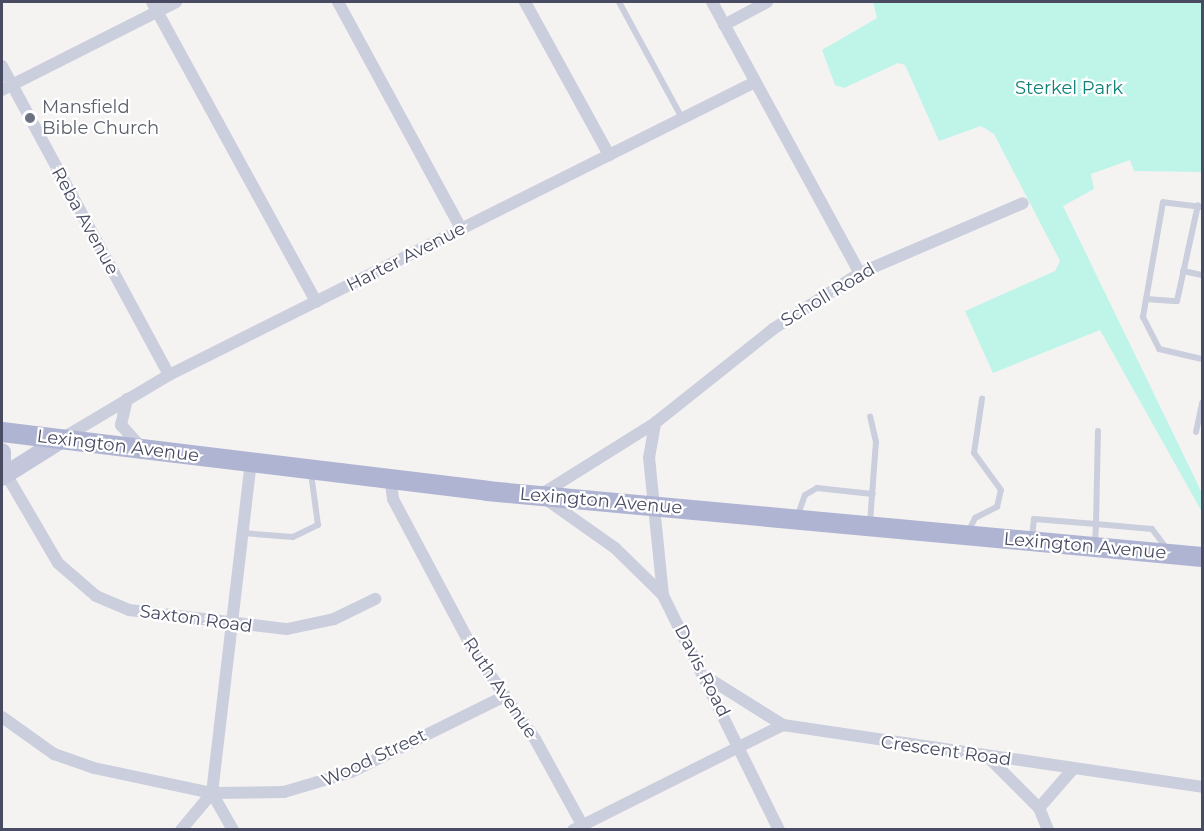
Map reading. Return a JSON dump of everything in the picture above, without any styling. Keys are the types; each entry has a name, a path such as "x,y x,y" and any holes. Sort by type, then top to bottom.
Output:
{"main road":[{"name":"Lexington Avenue","path":"2,432 540,495 1203,557"}],"street":[{"path":"7,88 154,6 176,2"},
{"path":"338,2 461,229"},
{"path":"525,2 609,156"},
{"path":"711,2 860,273"},
{"path":"724,25 766,2"},
{"path":"154,6 316,302"},
{"name":"Reba Avenue","path":"2,66 7,88 169,375"},
{"name":"Harter Avenue","path":"62,439 128,397 169,375 755,82"},
{"name":"Scholl Road","path":"540,495 655,423 772,329 860,273 1023,203"},
{"path":"128,397 121,425 144,449"},
{"path":"653,506 649,458 655,423"},
{"path":"2,452 3,473 62,439"},
{"path":"181,830 212,793 251,462"},
{"name":"Saxton Road","path":"3,473 50,553 96,596 149,615 232,625 302,627 375,599"},
{"name":"Ruth Avenue","path":"390,479 404,521 475,653 505,696 580,828"},
{"path":"540,495 615,548 663,595"},
{"name":"Davis Road","path":"653,506 663,595 705,675 779,830"},
{"name":"Crescent Road","path":"705,675 783,725 1203,787"},
{"name":"Wood Street","path":"2,717 71,761 212,793 284,792 330,780 505,696"},
{"path":"580,828 783,725"},
{"path":"988,757 1039,808 1048,830"},
{"path":"1039,808 1073,769"},
{"path":"212,793 233,830"}],"lane":[{"path":"619,2 682,118"},
{"path":"1146,299 1175,304 1200,206 1163,202 1146,299 1144,327 1153,343 1203,359"},
{"path":"1183,271 1203,275"},
{"path":"967,536 975,518 997,507 1001,490 974,453 982,399"},
{"path":"1196,432 1203,404"},
{"path":"869,526 876,442 870,417"},
{"path":"1095,547 1098,431"},
{"path":"243,532 293,537 318,525 311,469"},
{"path":"797,519 806,495 817,488 873,494"},
{"path":"1031,542 1034,519 1152,529 1171,555"}],"green space":[{"name":"Sterkel Park","path":"873,2 1202,2 1202,172 1134,171 1130,160 1091,174 1094,189 1063,206 1202,493 1202,512 1100,330 993,373 965,311 1055,271 1060,261 994,134 981,126 939,141 905,65 898,63 844,88 835,85 822,50 877,18"}],"place":[{"name":"Mansfield Bible Church","path":"30,118"}]}
